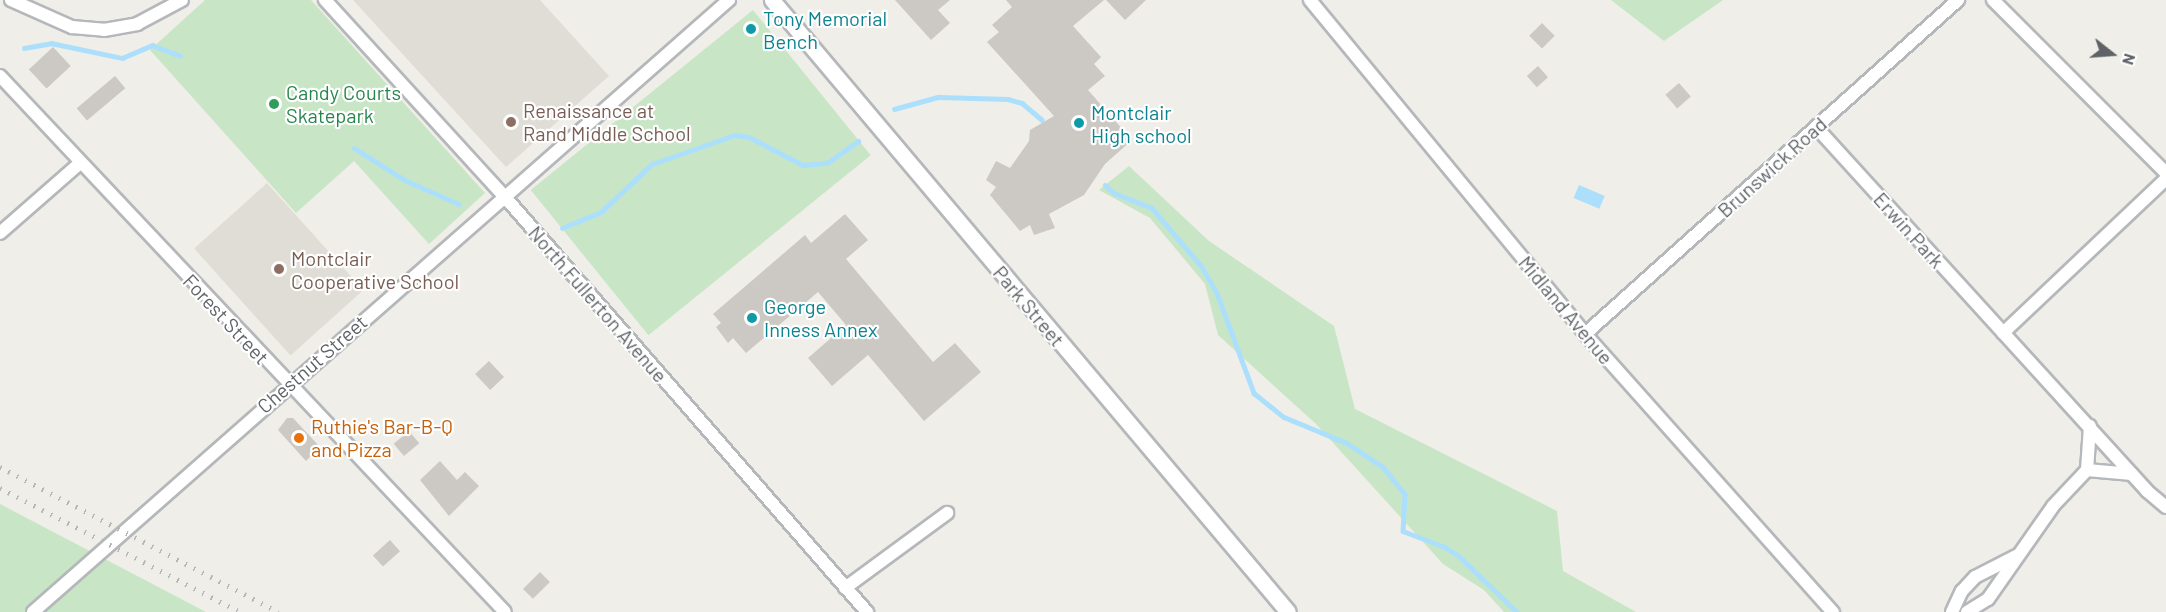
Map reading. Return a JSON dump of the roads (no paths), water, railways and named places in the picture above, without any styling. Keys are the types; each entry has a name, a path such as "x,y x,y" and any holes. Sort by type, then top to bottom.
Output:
{"street":[{"path":"11,0 72,27 104,30 137,24 182,0"},
{"name":"North Fullerton Avenue","path":"325,0 505,196 867,612"},
{"name":"Chestnut Street","path":"33,612 287,385 729,0"},
{"name":"Park Street","path":"772,0 1288,612"},
{"name":"Midland Avenue","path":"1310,0 1585,334 1833,612"},
{"name":"Brunswick Road","path":"1585,334 1958,0"},
{"path":"1993,0 2166,173"},
{"name":"Forest Street","path":"0,76 287,385 505,612"},
{"name":"Erwin Park","path":"1816,127 2132,474 2166,507"},
{"path":"0,233 80,163"},
{"path":"2003,333 2166,179"},
{"path":"1967,612 1988,599 2064,491 2087,470 2090,426"},
{"path":"2087,470 2132,474"},
{"path":"845,588 947,513"},
{"path":"1952,612 1962,591 1976,577 2017,556"}],"water":[{"path":"1579,185 1605,196 1599,209 1574,198"}],"waterway":[{"path":"24,48 51,43 122,58 152,45 180,56"},
{"path":"894,109 938,97 1008,99 1022,103 1042,120"},
{"path":"562,228 601,212 652,164 735,135 749,137 803,165 827,163 858,141"},
{"path":"354,148 405,180 459,204"},
{"path":"1105,185 1114,193 1152,208 1202,267 1217,293 1254,393 1284,417 1347,443 1383,467 1405,494 1403,531 1445,547 1459,556 1517,612"}],"railway":[{"path":"0,467 279,612"},
{"path":"0,488 240,612"}],"place":[{"name":"Tony Memorial Bench","path":"751,29"},
{"name":"Candy Courts Skatepark","path":"274,104"},
{"name":"Renaissance at Rand Middle School","path":"511,122"},
{"name":"Montclair High school","path":"1079,123"},
{"name":"Montclair Cooperative School","path":"279,269"},
{"name":"George Inness Annex","path":"752,318"},
{"name":"Ruthie's Bar-B-Q and Pizza","path":"299,438"}]}
